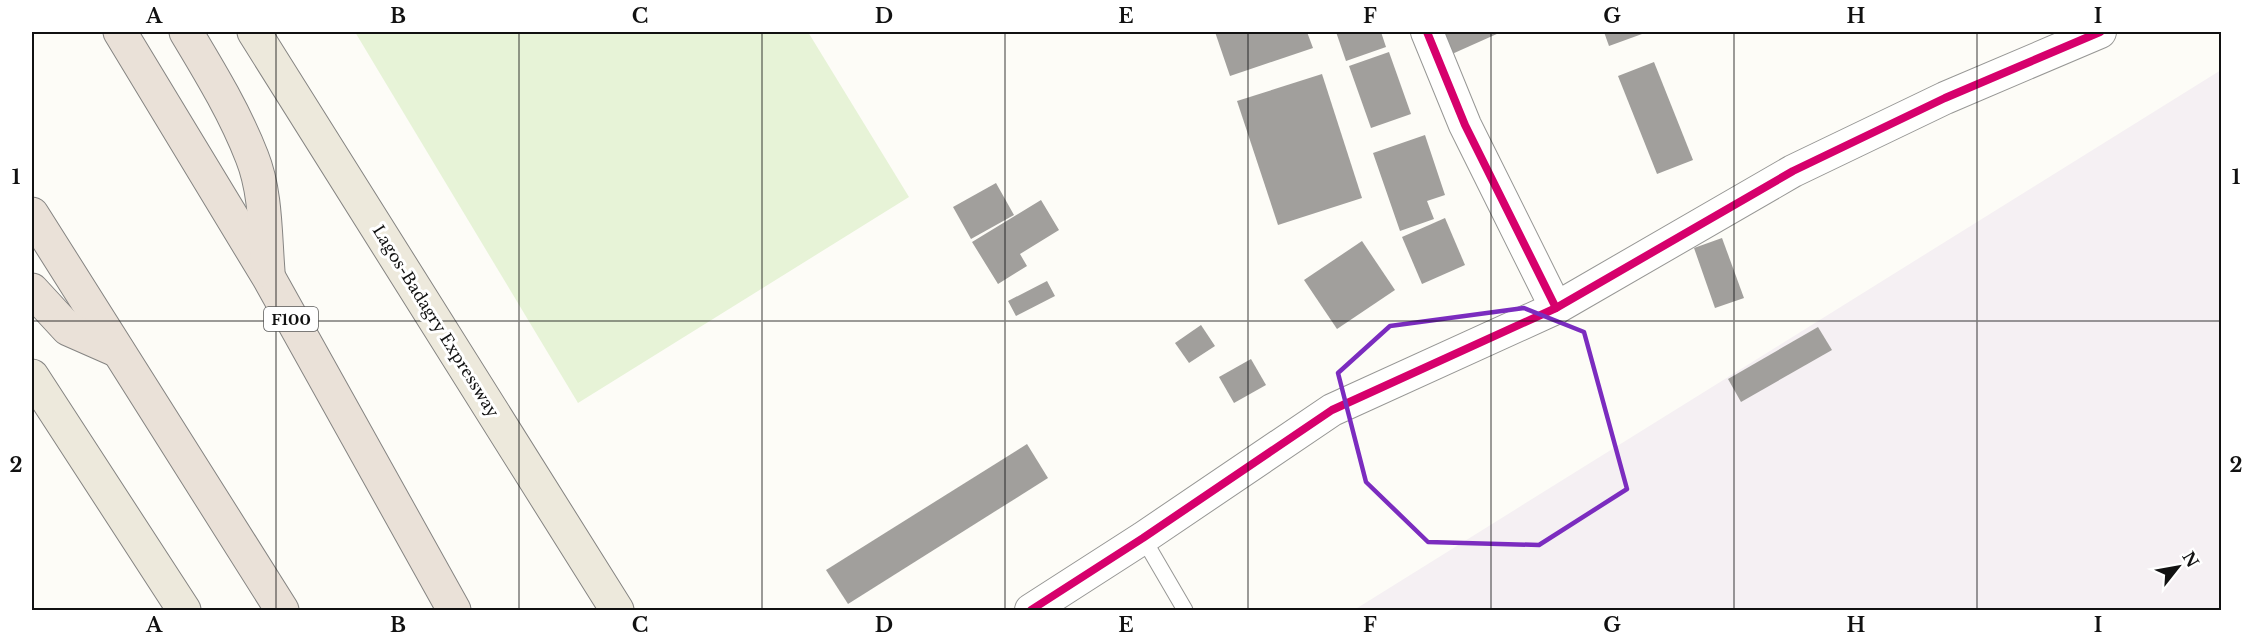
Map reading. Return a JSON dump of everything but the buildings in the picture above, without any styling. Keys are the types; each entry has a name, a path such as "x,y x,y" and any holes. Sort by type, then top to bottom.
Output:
{"highway":[{"name":"F100","path":"120,32 269,278 454,610"},
{"path":"186,32 214,79 253,158 263,207 269,278"},
{"path":"32,214 282,610"},
{"path":"32,290 68,328 118,351"}],"main road":[{"name":"Lagos-Badagry Expressway","path":"254,32 618,610"},
{"path":"32,376 184,610"}],"street":[{"path":"1427,32 1465,125 1556,308"},
{"path":"1031,610 1143,538 1332,410 1556,308 1793,171 1945,98 2100,32"}],"lane":[{"path":"1143,538 1185,610"}],"highlighted area":[{"path":"1524,308 1584,332 1627,489 1539,545 1428,542 1366,482 1338,373 1390,326"}],"shaded area":[{"path":"2221,70 2221,610 1354,610"}],"green space":[{"path":"355,32 808,32 909,197 578,403"}],"cycle path":[{"path":"1427,32 1465,125 1556,308"},
{"path":"1031,610 1143,538 1332,410 1556,308 1793,171 1945,98 2100,32"}]}
